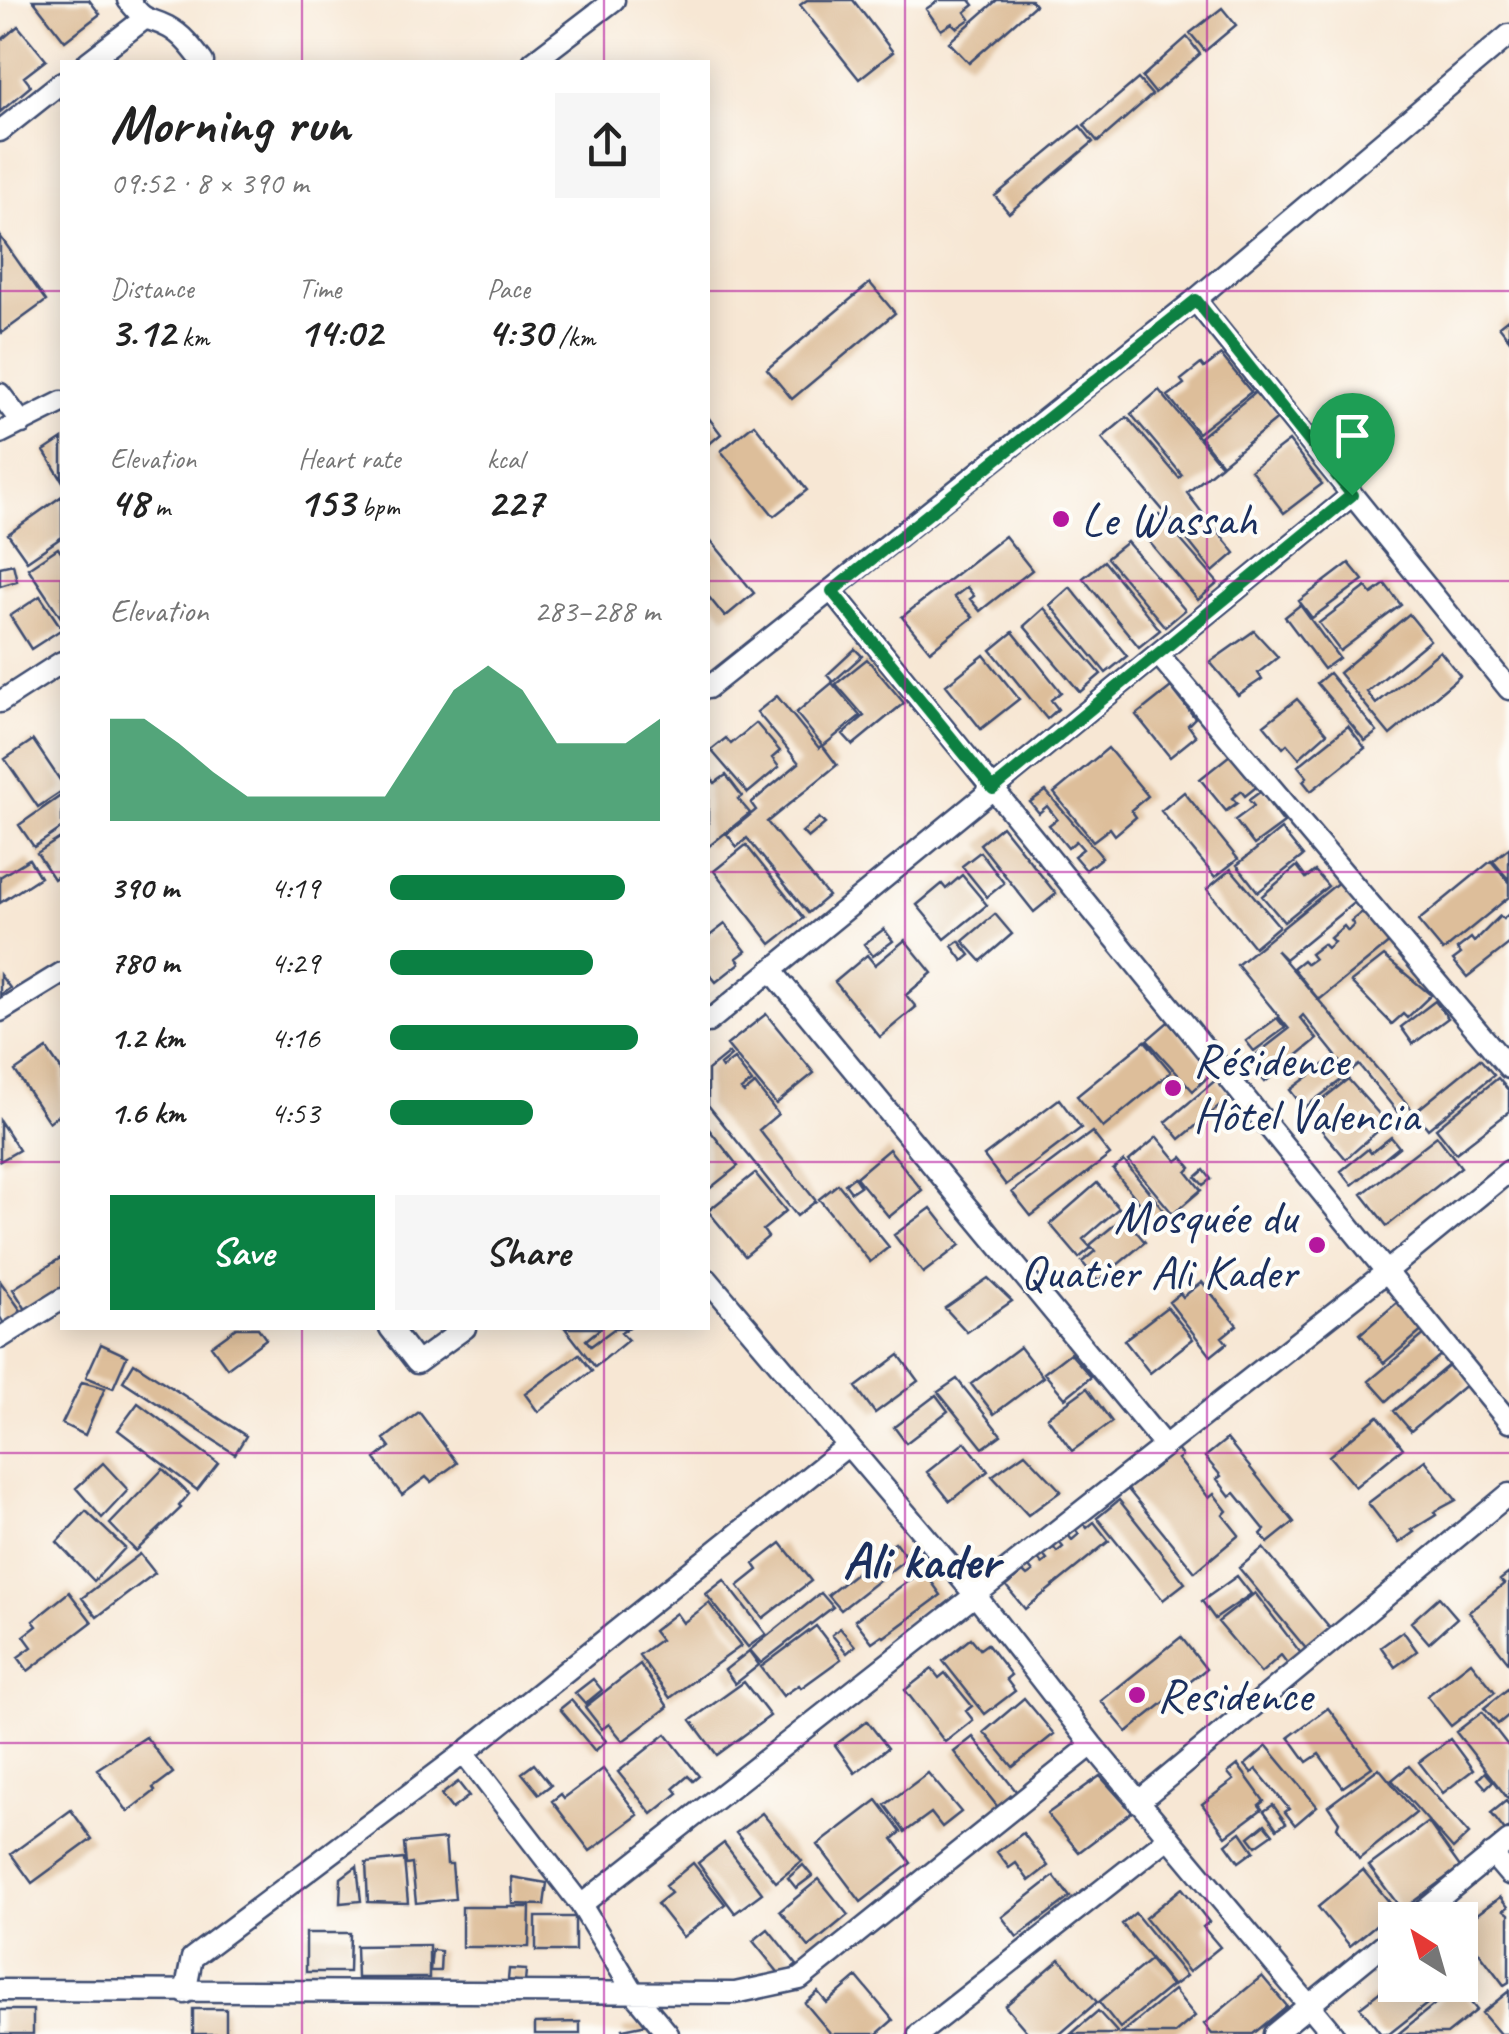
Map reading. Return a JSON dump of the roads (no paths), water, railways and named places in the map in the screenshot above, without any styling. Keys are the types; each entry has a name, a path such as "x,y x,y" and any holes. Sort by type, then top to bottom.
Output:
{"street":[{"path":"128,0 144,19 177,34 202,60"},
{"path":"536,60 614,0"},
{"path":"91,60 144,19"},
{"path":"712,676 832,591 1196,300 1509,35"},
{"path":"0,131 60,84"},
{"path":"1196,300 1509,689"},
{"path":"0,394 22,423"},
{"path":"0,434 60,403"},
{"path":"710,1020 1352,495"},
{"path":"832,591 1509,1422"},
{"path":"1158,654 1509,1068"},
{"path":"0,702 60,663"},
{"path":"771,970 1163,1444"},
{"path":"0,1011 60,974"},
{"path":"580,1905 976,1596 1509,1171"},
{"path":"710,1282 976,1596 1138,1802 1333,2034"},
{"path":"0,1338 60,1300"},
{"path":"392,1330 417,1363 463,1330"},
{"path":"185,1993 192,1958 464,1753 847,1446"},
{"path":"1138,1802 1509,1494"},
{"path":"0,1990 735,1993 800,1979 1092,1745"},
{"path":"464,1753 580,1905 634,1994 668,2034"},
{"path":"919,2034 1168,1838"},
{"path":"1434,1902 1501,1848 1509,1874"},
{"path":"1274,2034 1378,1948"}],"place":[{"name":"Le Wassah","path":"1061,519"},
{"name":"Résidence Hôtel Valencia","path":"1173,1088"},
{"name":"Mosquée du Quatier Ali Kader","path":"1317,1245"},
{"name":"Residence","path":"1137,1695"}],"district":[{"name":"Ali kader","path":"921,1561"}]}
